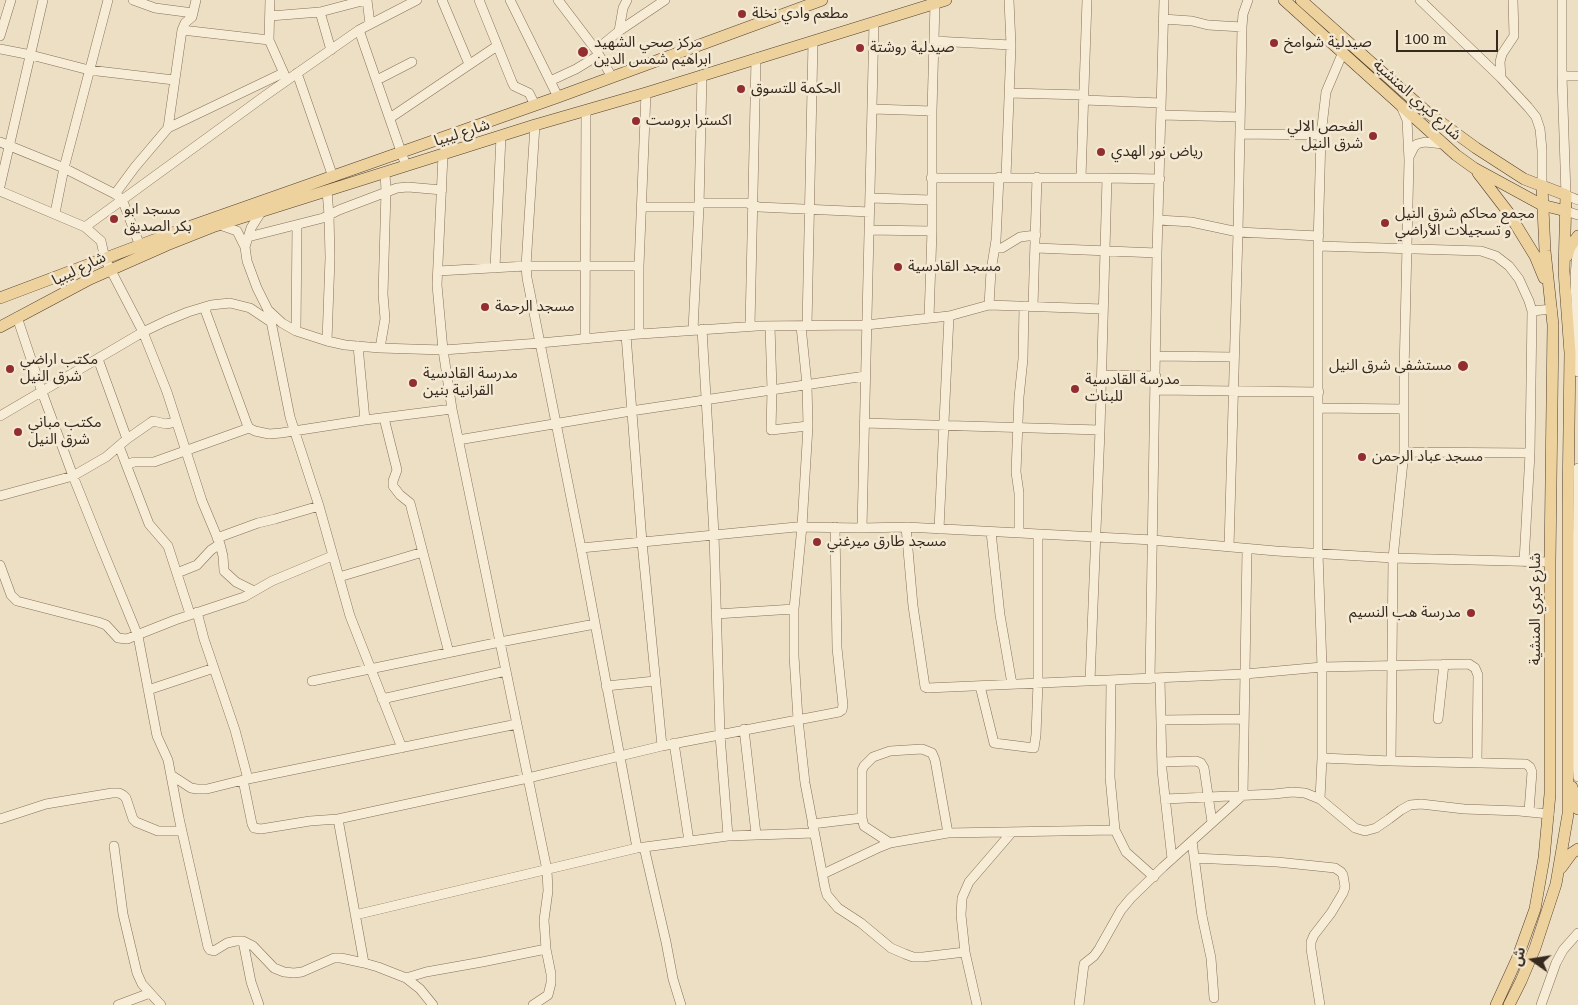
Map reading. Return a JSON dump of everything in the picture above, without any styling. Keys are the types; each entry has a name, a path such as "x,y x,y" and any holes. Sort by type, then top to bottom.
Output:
{"main road":[{"name":"شارع ليبيا","path":"0,298 183,229 536,105 822,0"},
{"name":"شارع كبري المنشية","path":"1284,0 1442,144 1474,168 1542,205 1566,211"},
{"name":"شارع كبري المنشية","path":"1302,0 1428,113 1506,169 1542,187 1566,195"},
{"name":"شارع ليبيا","path":"0,327 110,270 166,245 220,225 535,125 646,93 941,2"},
{"path":"1474,168 1508,212 1535,256 1551,304"},
{"name":"شارع كبري المنشية","path":"1496,1005 1517,959 1535,909 1549,814 1551,749 1550,562 1554,350 1542,187"},
{"path":"1556,884 1568,814 1570,353 1564,270 1566,195"},
{"path":"1564,270 1570,247 1578,236"},
{"path":"1568,746 1572,791 1578,810"},
{"path":"1510,1005 1535,948 1562,868 1566,860 1578,849"}],"street":[{"path":"0,36 3,15 11,0"},
{"path":"0,186 43,0"},
{"path":"55,213 64,168 108,0"},
{"path":"133,0 193,13"},
{"path":"168,128 182,30 193,13 196,0"},
{"path":"270,0 269,40 285,77"},
{"path":"270,16 320,12 366,0 370,24"},
{"path":"119,197 135,166 168,128 297,73 359,30 417,0"},
{"path":"442,0 469,64"},
{"path":"479,0 512,82 516,87 530,93 536,105"},
{"path":"510,0 558,97"},
{"path":"558,0 597,52 612,77"},
{"path":"550,81 576,70 619,31 664,0"},
{"path":"989,305 1009,93 1011,45 1009,0"},
{"path":"1081,178 1087,0"},
{"path":"1150,678 1160,116 1164,0"},
{"path":"1229,547 1242,27 1243,14 1248,0"},
{"path":"1420,0 1501,78 1536,117 1540,128 1542,150 1542,187"},
{"path":"1501,78 1500,62 1502,54 1514,36 1513,0"},
{"path":"1562,0 1562,76 1566,195 1578,200"},
{"path":"928,318 932,231 931,178 934,41 941,2"},
{"path":"619,31 624,3"},
{"path":"320,12 331,50"},
{"path":"1163,19 1242,27"},
{"path":"862,528 874,22"},
{"path":"182,30 269,40"},
{"path":"359,30 406,166"},
{"path":"813,41 804,326 808,385 808,426 802,526 794,609 794,656 798,719 805,782 827,895 832,902 891,948 913,957 965,952"},
{"path":"934,41 1011,45"},
{"path":"390,118 497,46"},
{"path":"0,49 89,70 174,80"},
{"path":"1320,798 1322,667 1318,553 1318,246 1321,135 1326,92 1343,52"},
{"path":"750,326 756,58"},
{"path":"377,80 412,62"},
{"path":"297,73 333,176"},
{"path":"702,75 698,330 707,400 714,534 720,735 728,836"},
{"path":"1562,76 1578,76"},
{"path":"85,227 119,197 285,77"},
{"path":"639,334 639,266 646,93"},
{"path":"1009,93 1161,103"},
{"path":"1391,761 1393,558 1404,452 1409,160 1407,120 1401,106"},
{"path":"873,109 932,111"},
{"path":"585,339 586,110"},
{"path":"1160,116 1240,117"},
{"path":"535,125 526,266 527,278 620,756 666,942 673,979 681,1005"},
{"path":"1240,134 1321,135"},
{"path":"495,268 501,136"},
{"path":"0,142 64,168 119,197 140,246"},
{"path":"1409,160 1417,144 1425,142 1442,144"},
{"path":"443,155 437,289 443,350 458,440 547,870 548,891 544,920 546,949 551,974 548,995 533,1005"},
{"path":"380,348 385,319 383,294 385,173"},
{"path":"931,178 1037,177 1160,180"},
{"path":"1019,533 1019,493 1016,472 1018,397 1036,248 1037,177"},
{"path":"1090,681 1102,374 1107,178"},
{"path":"248,237 329,215 386,192 404,187 442,190"},
{"path":"0,191 85,227 100,241 105,259 143,332 167,392 223,556 224,571 236,582 254,591"},
{"path":"327,191 330,258 327,341"},
{"path":"871,198 931,200"},
{"path":"642,208 747,203 760,207 870,212"},
{"path":"1566,211 1578,215"},
{"path":"245,247 251,228 261,212"},
{"path":"1159,220 1192,222 1238,232 1319,236"},
{"path":"220,225 237,232 245,247 252,276 268,310 294,431 319,506 350,616 402,748"},
{"path":"296,331 297,225"},
{"path":"870,230 932,231"},
{"path":"995,248 1002,248 1020,237 1036,234"},
{"path":"1578,242 1575,276 1578,372"},
{"path":"1318,246 1481,251 1496,256 1519,279 1532,311 1530,453 1524,562"},
{"path":"1036,248 1158,253"},
{"path":"438,271 526,266 639,266"},
{"path":"0,416 143,332 204,307 224,303 238,304 254,310 271,322"},
{"path":"1532,311 1551,304"},
{"path":"268,310 282,323 296,331 327,341 380,348 443,350 750,326 866,325 949,316 989,305 1103,309"},
{"path":"204,307 249,428 255,431 269,434 452,409"},
{"path":"939,529 949,316"},
{"path":"17,317 73,476 138,636 157,736 166,755 171,775 208,947 214,951 227,943 243,941 253,946 274,968 284,972 302,972 334,958 378,966 406,978 420,989 433,1005"},
{"path":"770,326 771,430 808,426"},
{"path":"626,335 642,542 662,746"},
{"path":"358,346 365,420"},
{"path":"1156,356 1234,357"},
{"path":"98,359 127,439"},
{"path":"1102,374 1156,376"},
{"path":"458,440 631,411 865,376"},
{"path":"1156,390 1319,392"},
{"path":"1319,408 1404,408"},
{"path":"384,418 397,470 393,486 410,503 449,653"},
{"path":"0,496 73,476 102,460 153,421 165,424 176,422"},
{"path":"864,423 1100,430"},
{"path":"126,465 134,462 154,462 249,428"},
{"path":"119,446 149,524 168,546 204,639 235,730 252,824 254,828 261,829 310,821 338,820 528,778 674,743 836,713 842,710 837,648 834,527"},
{"path":"1404,452 1530,453"},
{"path":"1578,468 1576,749 1578,778"},
{"path":"177,573 197,564 218,541 258,523 275,520 319,506"},
{"path":"580,548 802,526 906,527 1153,540 1247,549 1393,558 1550,562"},
{"path":"906,527 925,687 1245,674 1322,667 1469,664 1475,668 1478,675 1478,763"},
{"path":"991,532 1000,616 1012,684"},
{"path":"980,686 994,742 1032,748 1035,746 1038,682 1038,534"},
{"path":"1078,1005 1084,964 1100,949 1114,922 1131,898 1212,822 1243,796 1247,549"},
{"path":"339,577 423,552"},
{"path":"0,565 11,594 17,601 106,625 122,639 138,636 193,613 244,597 272,580 332,556"},
{"path":"716,614 794,609"},
{"path":"312,681 594,624"},
{"path":"1438,719 1444,664"},
{"path":"148,690 214,668"},
{"path":"382,699 506,671"},
{"path":"1160,678 1162,762 1172,859"},
{"path":"1110,680 1110,778 1115,830 1126,852 1154,877"},
{"path":"606,686 655,682"},
{"path":"1161,720 1244,719"},
{"path":"171,775 192,788 207,789 517,724"},
{"path":"744,729 756,834"},
{"path":"674,743 689,841"},
{"path":"890,843 864,826 862,818 862,770 868,761 880,753 890,751 926,749 932,753 935,760 948,833"},
{"path":"1322,758 1526,764 1532,772 1529,811"},
{"path":"1162,762 1196,761 1201,763 1204,768 1212,822"},
{"path":"1165,799 1292,792 1305,794 1320,798 1355,828 1365,831 1376,828 1410,805 1421,804 1464,809 1529,811 1549,814"},
{"path":"0,819 46,804 119,793 126,798 133,819 136,822 158,830 182,831"},
{"path":"355,916 641,847 728,836 813,829 862,818"},
{"path":"338,820 364,963"},
{"path":"823,874 863,853 890,843 948,833 1115,830"},
{"path":"977,1005 965,952 961,915 962,898 969,882 1012,832"},
{"path":"1192,841 1202,916 1211,958 1214,998"},
{"path":"114,846 123,914 130,947 142,984 161,1005"},
{"path":"1194,858 1277,862 1335,868 1341,872 1345,887 1343,893 1311,942 1320,1005"},
{"path":"1541,1005 1556,963 1563,950 1578,933"},
{"path":"243,941 259,1005"},
{"path":"406,978 426,972 546,949"},
{"path":"118,1005 150,993"}],"place":[{"name":"مطعم وادي نخلة","path":"742,14"},
{"name":"صيدلية شوامخ","path":"1274,43"},
{"name":"صيدلية روشتة","path":"860,48"},
{"name":"مركز صحي الشهيد ابراهيم شمس الدين","path":"583,52"},
{"name":"الحكمة للتسوق","path":"741,89"},
{"name":"اكسترا بروست","path":"636,121"},
{"name":"الفحص الالي شرق النيل","path":"1373,136"},
{"name":"رياض نور الهدي","path":"1101,152"},
{"name":"مسجد ابو بكر الصديق","path":"114,219"},
{"name":"مجمع محاكم شرق النيل و تسجيلات الأراضي","path":"1385,223"},
{"name":"مسجد القادسية","path":"898,267"},
{"name":"مسجد الرحمة","path":"485,307"},
{"name":"مستشفى شرق النيل","path":"1463,366"},
{"name":"مكتب اراضي شرق النيل","path":"10,369"},
{"name":"مدرسة القادسية القرانية بنين","path":"413,383"},
{"name":"مدرسة القادسية للبنات","path":"1075,389"},
{"name":"مكتب مباني شرق النيل","path":"18,432"},
{"name":"مسجد عباد الرحمن","path":"1362,457"},
{"name":"مسجد طارق ميرغني","path":"817,542"},
{"name":"مدرسة هب النسيم","path":"1471,613"}]}
